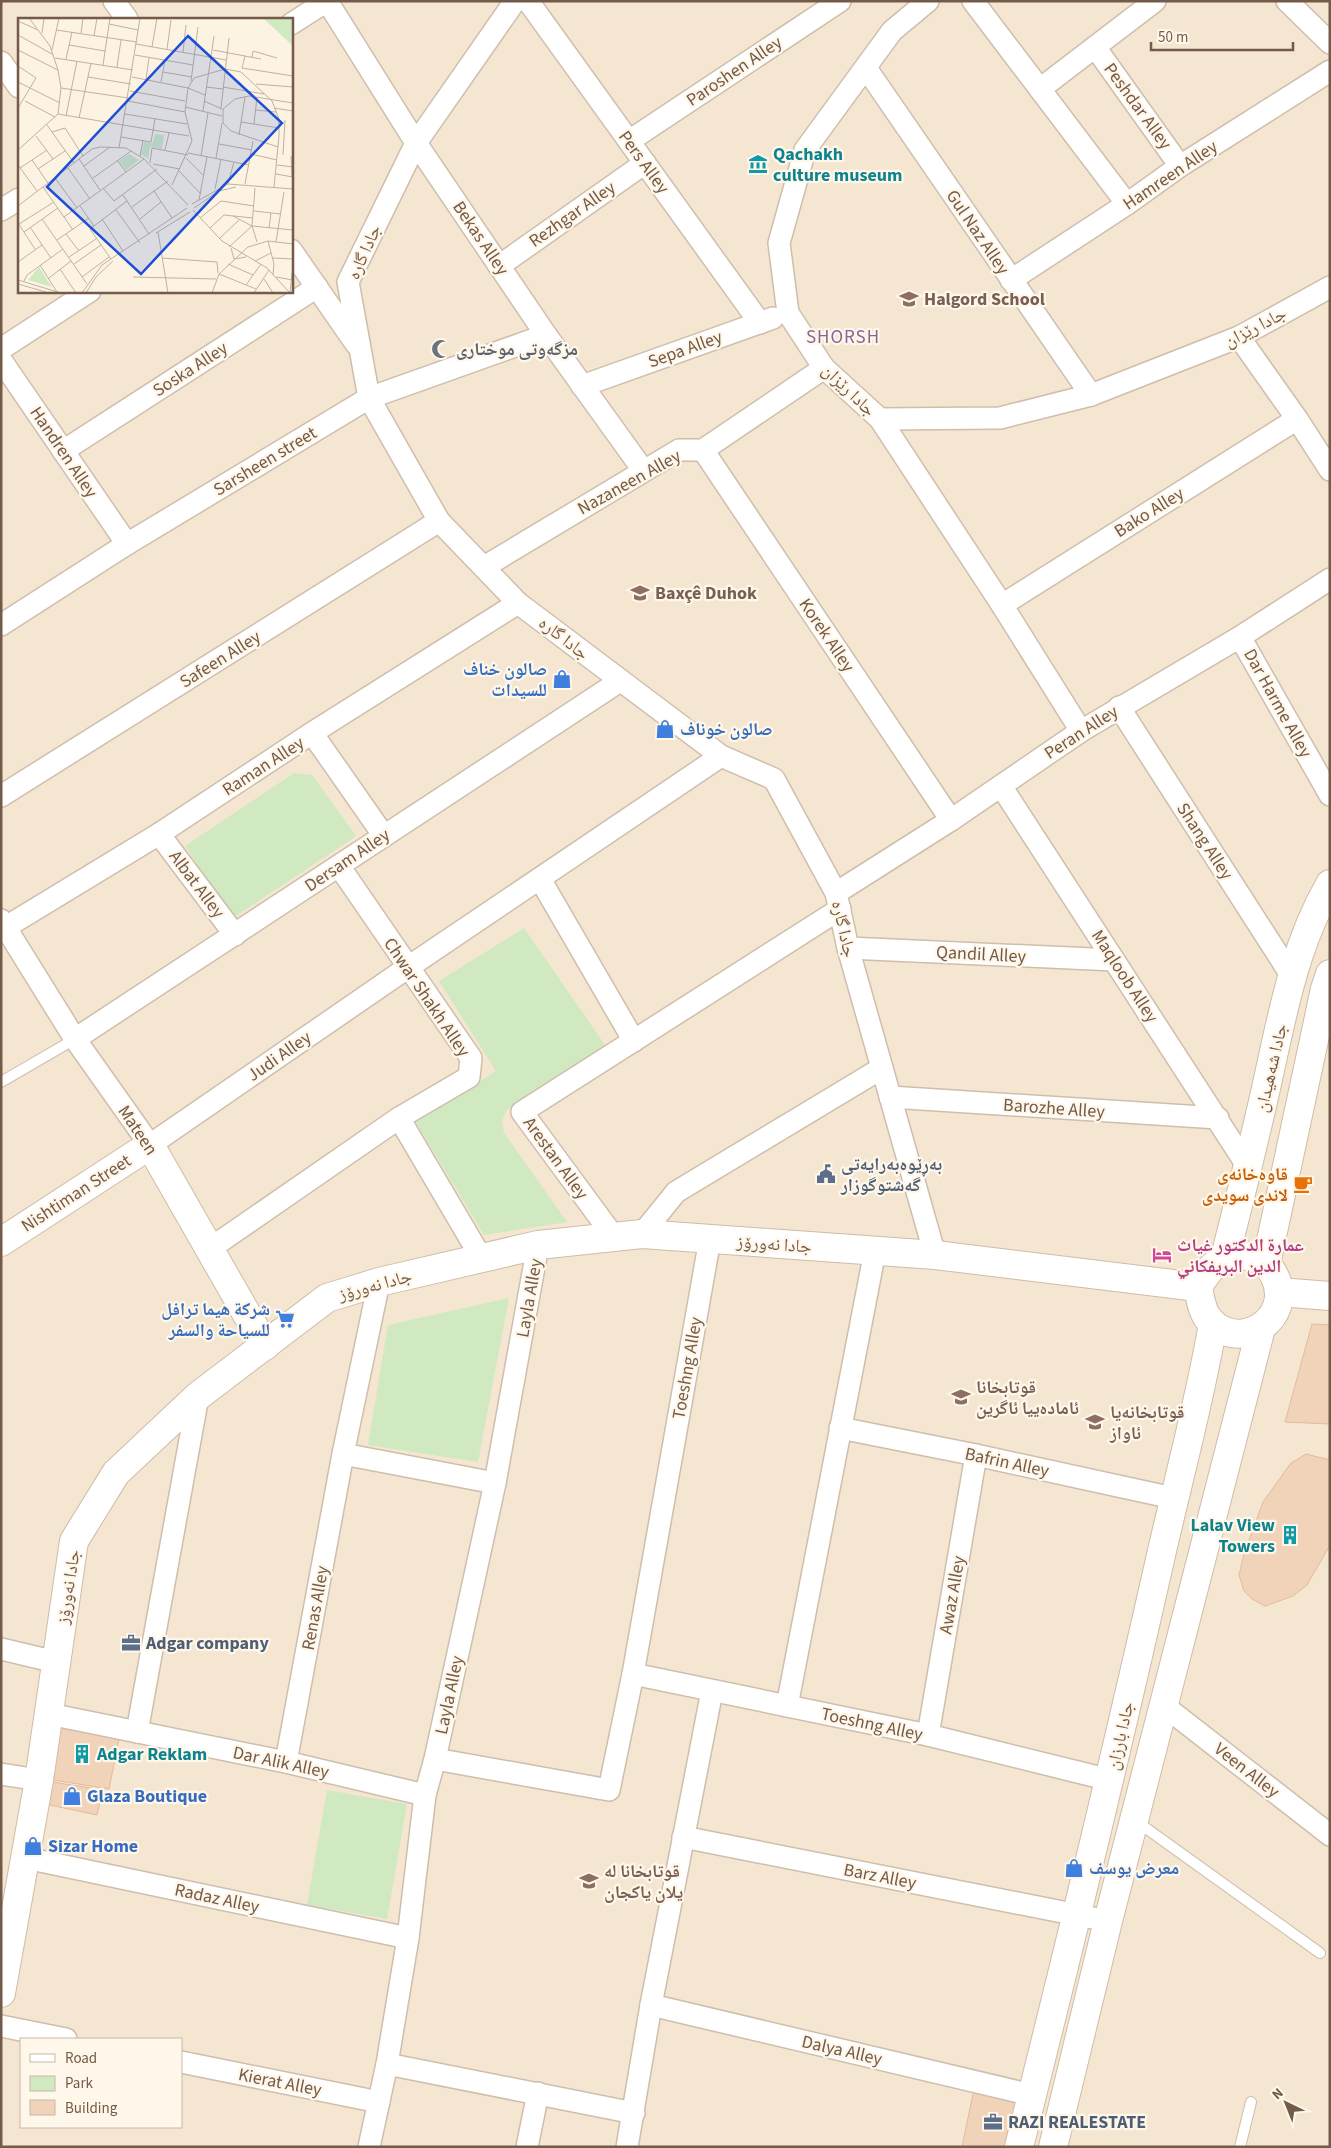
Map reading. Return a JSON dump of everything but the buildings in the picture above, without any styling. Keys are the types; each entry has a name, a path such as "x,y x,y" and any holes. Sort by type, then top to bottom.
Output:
{"main road":[{"name":"جادا شەهیدان","path":"1225,1257 1248,1167 1291,975 1307,928 1330,884"},
{"name":"جادا شەهیدان","path":"1266,1264 1330,974"},
{"name":"Nishtiman Street","path":"1,1242 150,1145"},
{"name":"Mateen","path":"150,1145 208,1250 265,1346"},
{"name":"جادا نەورۆز","path":"1,1993 39,1780 74,1541 116,1473 198,1396 327,1298 378,1282 538,1245 642,1234 935,1255 1198,1287"},
{"path":"1246,1255 1266,1264 1278,1281 1279,1302 1275,1312 1261,1328 1249,1332 1237,1334 1224,1331 1214,1324 1206,1315 1198,1287 1207,1272 1215,1263 1225,1257 1246,1255"},
{"path":"1279,1292 1330,1296"},
{"name":"جادا بارزان","path":"1019,2147 1110,1780 1174,1498 1201,1393 1214,1324"},
{"name":"جادا بارزان","path":"1053,2147 1163,1705 1261,1328"}],"street":[{"path":"114,1 126,18"},
{"path":"292,23 327,1"},
{"name":"Bekas Alley","path":"327,1 416,143 546,335 643,470"},
{"name":"جادا گارە","path":"515,1 416,143 348,282 369,398 439,522 518,603 721,756 774,779 838,901 848,948 935,1255"},
{"name":"Pers Alley","path":"528,1 760,323"},
{"name":"Paroshen Alley","path":"629,141 840,1"},
{"name":"جادا رێزان","path":"928,1 892,31 806,150 779,243 788,313 824,368 880,420 1000,418 1091,396 1239,337 1330,287"},
{"path":"973,1 1127,204"},
{"name":"Peshdar Alley","path":"1040,89 1155,1"},
{"path":"1287,1 1330,43"},
{"name":"Peshdar Alley","path":"1095,47 1180,166"},
{"path":"1,62 18,86"},
{"name":"Gul Naz Alley","path":"866,68 1091,396"},
{"name":"Hamreen Alley","path":"1011,280 1127,204 1180,166 1330,71"},
{"name":"Rezhgar Alley","path":"499,266 645,163"},
{"path":"1,210 18,200"},
{"path":"292,251 361,350"},
{"name":"Soska Alley","path":"63,450 317,287"},
{"path":"1,349 88,292"},
{"name":"Sepa Alley","path":"582,386 788,313"},
{"name":"Sarsheen street","path":"1,625 127,544 369,398 546,335"},
{"path":"1239,337 1327,459"},
{"name":"Handren Alley","path":"1,360 127,544"},
{"name":"Nazaneen Alley","path":"484,567 679,450 703,450 824,368"},
{"name":"Bako Alley","path":"1002,605 1297,419"},
{"path":"880,420 1002,605 1081,731"},
{"name":"Korek Alley","path":"703,450 951,820"},
{"name":"Safeen Alley","path":"1,796 439,522"},
{"name":"Peran Alley","path":"838,901 951,820 1081,731 1240,637 1330,579"},
{"name":"Raman Alley","path":"4,924 159,834 518,603"},
{"name":"Dar Harme Alley","path":"1240,637 1330,796"},
{"name":"Dersam Alley","path":"75,1039 620,681"},
{"name":"Shang Alley","path":"1119,707 1291,975"},
{"path":"312,734 384,836"},
{"name":"Judi Alley","path":"150,1145 407,968 721,756"},
{"name":"Maqloob Alley","path":"1000,786 1218,1118 1248,1167"},
{"name":"Albat Alley","path":"159,834 235,935"},
{"name":"Chwar Shakh Alley","path":"339,866 407,968 471,1058 469,1077 399,1118"},
{"path":"540,879 634,1041"},
{"name":"Arestan Alley","path":"614,1237 522,1112 634,1041 838,901"},
{"name":"Mateen","path":"4,924 75,1039 150,1145"},
{"name":"Qandil Alley","path":"848,948 1114,960"},
{"path":"642,1234 676,1192 882,1068"},
{"name":"Barozhe Alley","path":"890,1097 1218,1118"},
{"path":"208,1250 399,1118 482,1259"},
{"name":"Toeshng Alley","path":"435,1759 609,1790 633,1674 710,1239"},
{"name":"Layla Alley","path":"369,2147 387,2064 408,1938 425,1795 435,1759 495,1483 538,1245"},
{"path":"787,1706 874,1251"},
{"name":"Renas Alley","path":"286,1762 343,1454 378,1282"},
{"path":"137,1732 198,1396"},
{"name":"Bafrin Alley","path":"840,1428 1174,1498"},
{"path":"343,1454 495,1483"},
{"name":"Awaz Alley","path":"928,1735 976,1455"},
{"path":"1,1649 56,1662"},
{"name":"Toeshng Alley","path":"633,1674 928,1735 1110,1780"},
{"path":"628,2147 651,2005 712,1691"},
{"name":"Veen Alley","path":"1163,1705 1330,1835"},
{"name":"Dar Alik Alley","path":"49,1714 286,1762 425,1795"},
{"path":"1,1774 39,1780"},
{"name":"Barz Alley","path":"683,1837 1108,1922"},
{"name":"Radaz Alley","path":"26,1858 408,1938"},
{"name":"Dalya Alley","path":"651,2005 1032,2094"},
{"path":"1,2026 61,2038"},
{"name":"Kierat Alley","path":"182,2062 379,2102"},
{"path":"387,2064 634,2113"},
{"path":"527,2147 538,2094"}],"lane":[{"path":"1,1082 75,1039"},
{"path":"1135,1820 1320,1953"},
{"path":"1240,2147 1251,2102"}],"shaded area":[{"path":"1,1 1330,1 1330,2147 1,2147"}],"green space":[{"path":"294,773 312,775 356,836 233,918 185,846"},
{"path":"524,928 605,1045 506,1111 502,1121 504,1133 567,1222 484,1235 415,1121 496,1071 439,981"},
{"path":"509,1298 478,1462 368,1445 388,1325"},
{"path":"327,1790 407,1804 387,1919 307,1905"}],"place":[{"name":"Qachakh culture museum","path":"758,164"},
{"name":"Halgord School","path":"909,299"},
{"name":"مزگەوتی موختاری","path":"441,349"},
{"name":"Baxçê Duhok","path":"640,593"},
{"name":"صالون خناف للسيدات","path":"562,679"},
{"name":"صالون خوناف","path":"665,729"},
{"name":"بەڕێوەبەرایەتی گەشتوگوزار","path":"826,1174"},
{"name":"قاوەخانەی لاندی سویدی","path":"1303,1184"},
{"name":"عمارة الدكتور غياث الدين البريفكاني","path":"1162,1255"},
{"name":"شركة هيما ترافل للسياحة والسفر","path":"285,1319"},
{"name":"قوتابخانا ئامادەییا ئاگرین","path":"961,1397"},
{"name":"قوتابخانەیا ئاواز","path":"1095,1422"},
{"name":"Lalav View Towers","path":"1290,1535"},
{"name":"Adgar company","path":"131,1643"},
{"name":"Adgar Reklam","path":"82,1754"},
{"name":"Glaza Boutique","path":"72,1796"},
{"name":"Sizar Home","path":"33,1846"},
{"name":"معرض يوسف","path":"1074,1868"},
{"name":"قوتابخانا له يلان ياكجان","path":"589,1881"},
{"name":"RAZI REALESTATE","path":"993,2122"}],"district":[{"name":"SHORSH","path":"843,336"}]}
